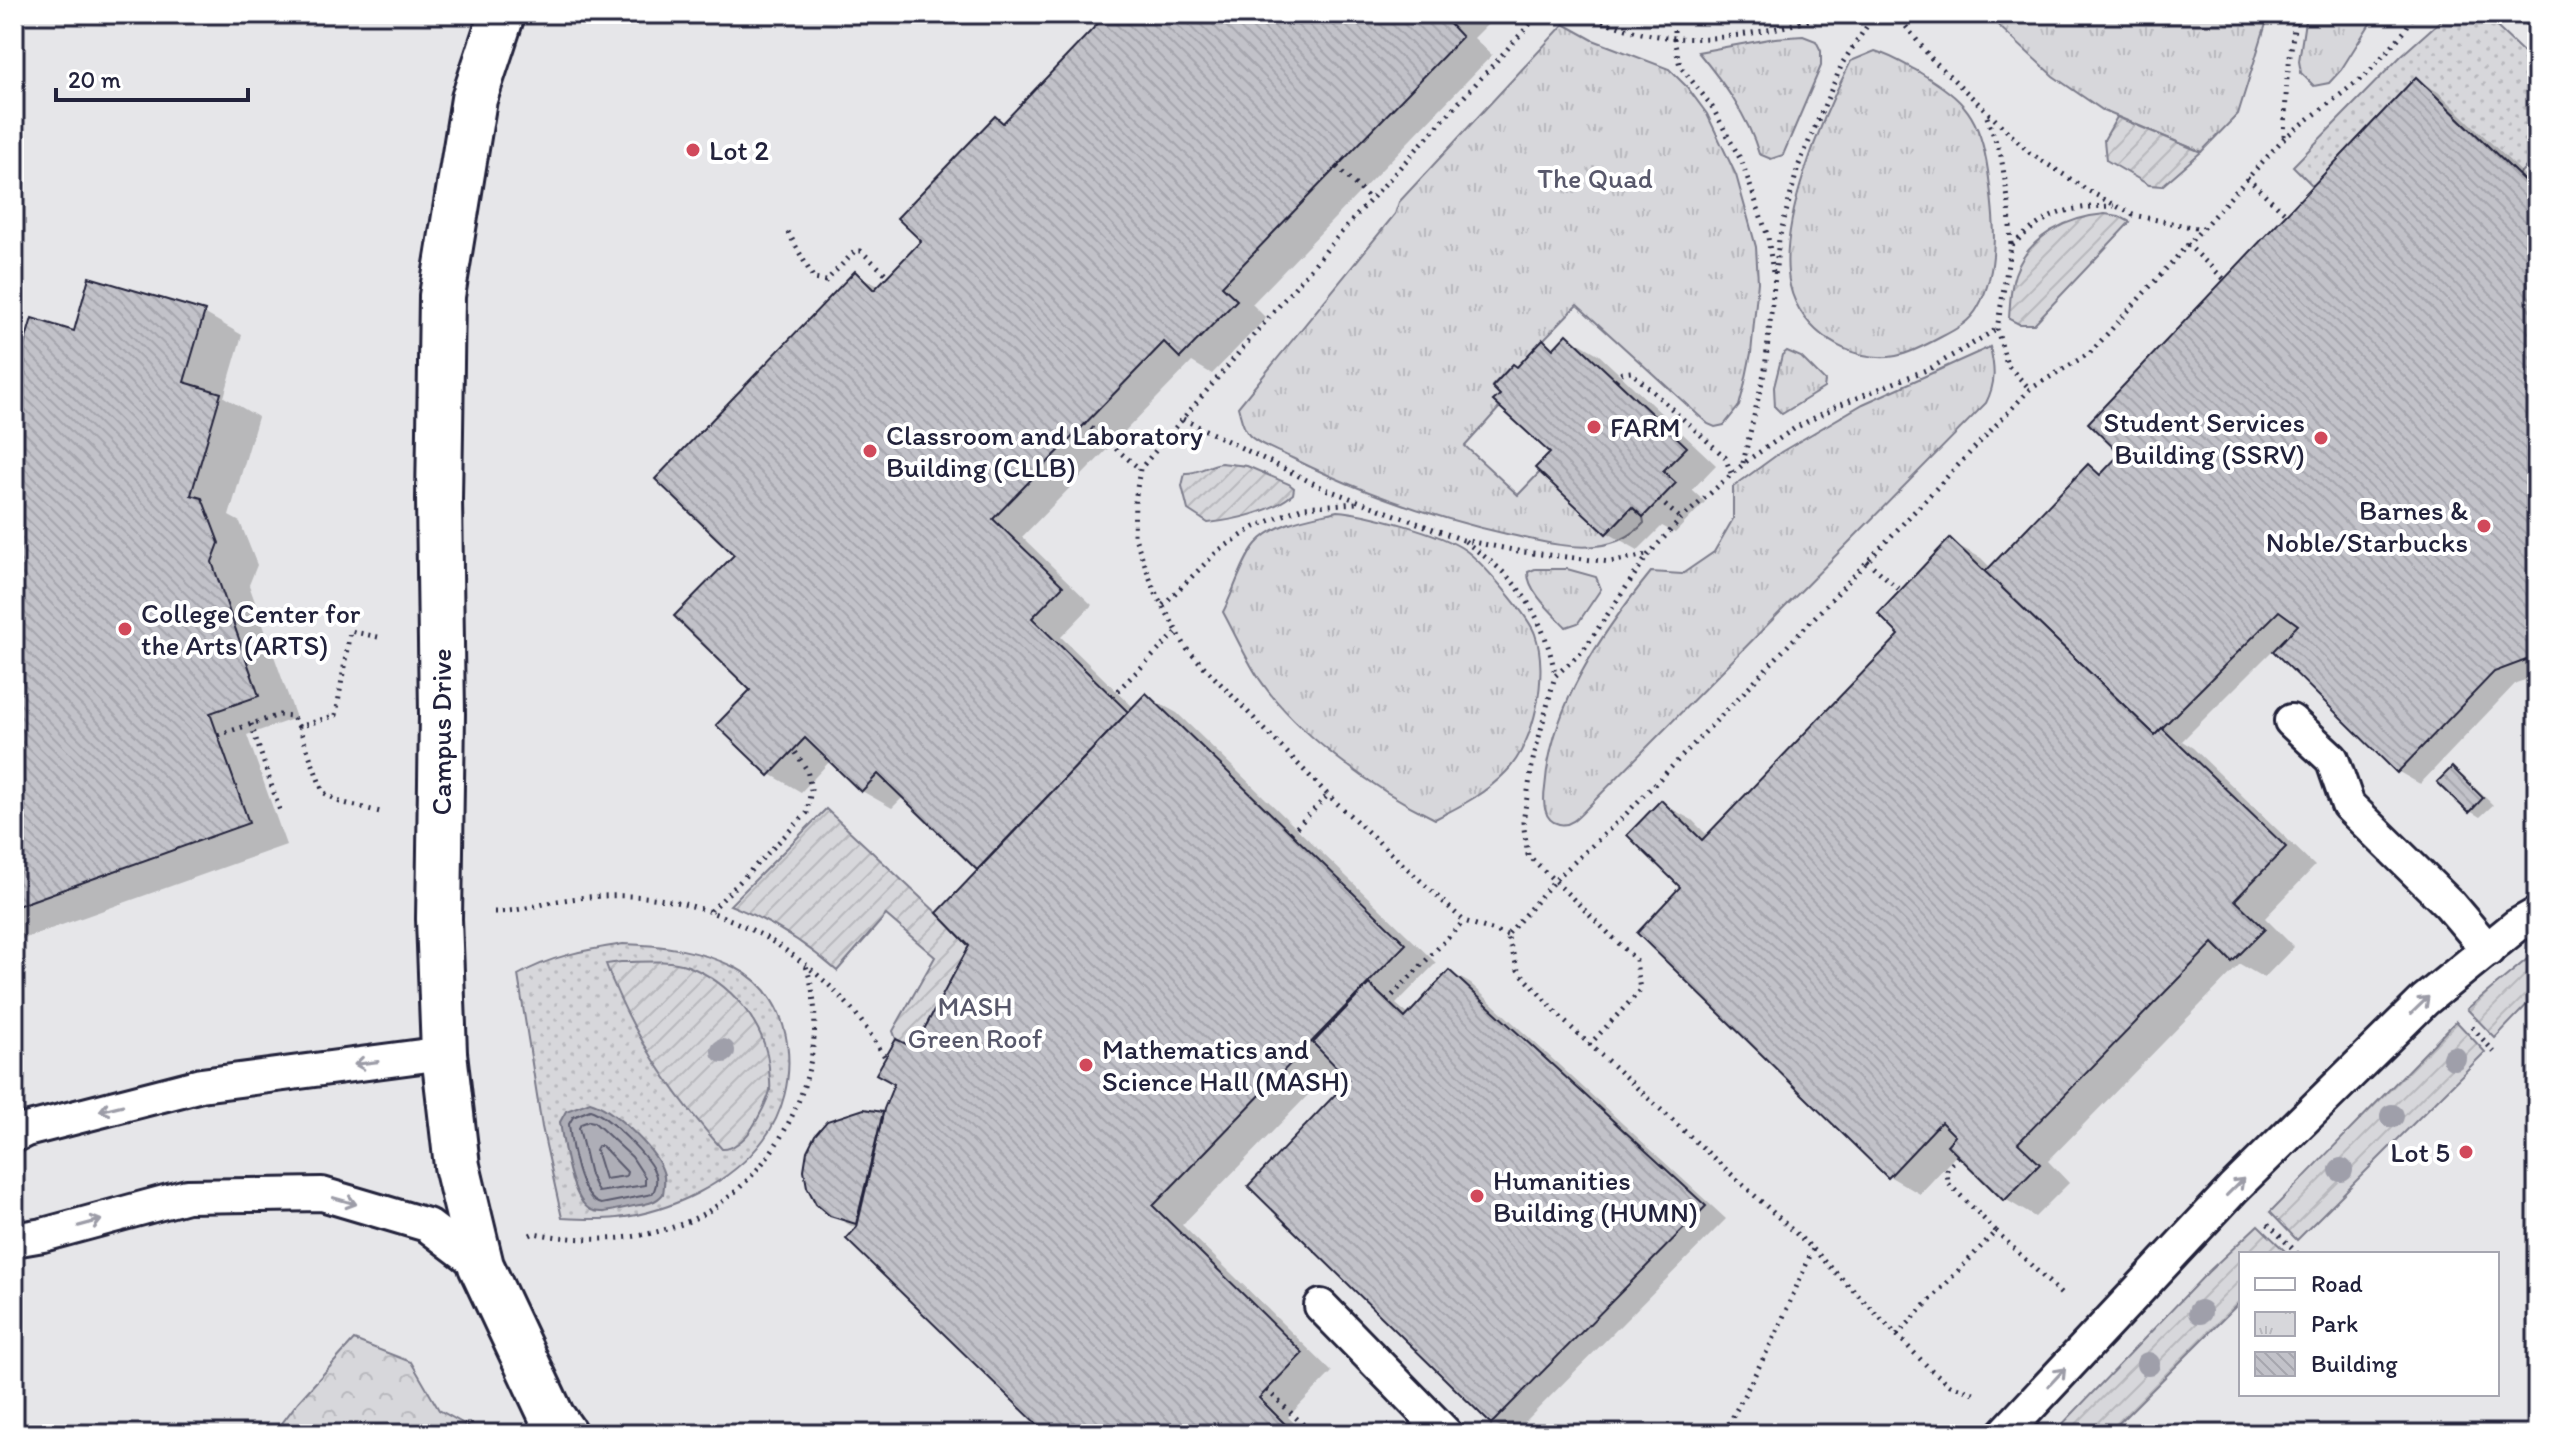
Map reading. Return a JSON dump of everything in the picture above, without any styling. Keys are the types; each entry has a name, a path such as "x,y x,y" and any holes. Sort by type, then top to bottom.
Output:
{"street":[{"name":"Campus Drive","path":"502,14 474,99 442,296 439,919 444,1053 457,1166 481,1266 552,1417 564,1434"}],"lane":[{"path":"2291,721 2332,759 2348,805 2449,904 2488,950"},
{"path":"2004,1434 2233,1189 2425,1000 2516,926 2537,914"},
{"path":"14,1136 26,1130 201,1085 444,1053"},
{"path":"14,1240 187,1196 322,1194 427,1225 481,1266"},
{"path":"1321,1306 1446,1434"}],"path":[{"path":"1507,935 1464,921 1328,795 1187,649 1155,592 1134,535 1135,501 1140,469 1371,200 1539,14"},
{"path":"1588,14 1633,33 1674,40 1710,40 1835,14"},
{"path":"1674,14 1674,40 1680,66 1711,105 1742,162 1768,237 1774,282"},
{"path":"1743,464 1765,369 1779,239 1798,167 1843,62 1875,14"},
{"path":"1896,14 1931,58 2030,153 2133,215 2201,229"},
{"path":"2284,138 2287,78 2296,14"},
{"path":"1507,935 1555,880 1635,804 2030,389 2090,353 2284,138 2366,75 2404,32 2414,14"},
{"path":"2525,14 2537,26"},
{"path":"1986,113 2001,156 2009,205 2011,246 1997,329 2007,365 2030,389"},
{"path":"1337,167 1371,200"},
{"path":"2247,178 2286,214"},
{"path":"2011,246 2037,223 2073,207 2115,206"},
{"path":"788,232 814,279 826,281 855,251 861,251 888,276"},
{"path":"2187,244 2224,279"},
{"path":"1555,676 1582,652 1648,555 1681,519 1731,473 1806,422 1841,404 1931,368 1997,329"},
{"path":"1616,380 1622,373 1631,372 1725,457 1731,473"},
{"path":"1183,419 1358,503 1400,515 1463,540 1523,552 1610,562 1648,555"},
{"path":"1085,423 1140,469"},
{"path":"1659,500 1681,519"},
{"path":"1163,605 1219,550 1255,527 1303,507 1358,503"},
{"path":"1463,540 1506,575 1535,615 1551,646 1555,676 1533,760 1523,822 1528,855 1636,960 1640,991 1589,1045"},
{"path":"1867,561 1900,590"},
{"path":"299,727 336,715 350,631 378,637"},
{"path":"1112,696 1178,631"},
{"path":"218,735 279,715 292,716 323,792 340,802 385,814"},
{"path":"251,724 280,811"},
{"path":"711,911 807,813 811,789 807,770 794,750"},
{"path":"1291,833 1328,795"},
{"path":"483,912 604,896 670,901 711,911 750,928 806,966 851,1009 885,1057"},
{"path":"1387,1001 1464,921"},
{"path":"1507,935 1518,970 1563,1020 1813,1249 1929,1368 1950,1385"},
{"path":"525,1238 534,1233 562,1238 622,1239 663,1230 692,1220 728,1197 759,1167 787,1125 806,1087 814,1043 813,987 806,966"},
{"path":"2469,1024 2494,1052"},
{"path":"1958,1156 1947,1170 1948,1183 2065,1297"},
{"path":"2264,1221 2296,1252"},
{"path":"1897,1335 1996,1231"},
{"path":"1716,1434 1730,1422 1774,1338 1813,1249"},
{"path":"1267,1390 1313,1434"}],"shaded area":[{"path":"14,14 2537,14 2537,1434 14,1434"}],"green space":[{"path":"1986,14 2269,14 2238,114 2201,152 2104,111 2053,76"},
{"path":"2306,14 2376,14 2341,70 2329,83 2314,86 2301,73 2299,61"},
{"path":"2448,14 2483,14 2537,65 2537,156 2518,175 2416,77 2313,186 2293,166 2402,55"},
{"name":"The Quad","path":"1564,24 1593,40 1669,69 1687,87 1707,114 1736,175 1756,247 1758,282 1751,353 1744,387 1739,406 1724,425 1715,427 1708,424 1577,305 1517,367 1513,364 1492,386 1500,395 1493,401 1500,407 1465,446 1518,495 1541,471 1606,534 1632,507 1643,517 1644,523 1622,539 1585,547 1553,544 1483,528 1372,493 1258,442 1245,429 1238,407 1395,214 1399,202"},
{"path":"1803,36 1816,41 1821,51 1821,66 1783,155 1771,159 1759,154 1734,100 1698,52"},
{"path":"1875,51 1898,60 1935,82 1968,111 1985,152 1994,240 1990,275 1971,317 1957,328 1908,353 1879,357 1845,349 1816,330 1796,302 1790,286 1787,261 1796,203 1828,111 1851,61"},
{"path":"2117,117 2201,152 2162,186 2149,185 2106,160 2104,140"},
{"path":"2105,214 2130,222 2034,324 2019,324 2009,319 2013,279 2030,249 2064,224"},
{"path":"1990,347 1994,376 1986,403 1579,816 1564,824 1550,819 1544,799 1549,758 1568,700 1597,646 1651,572 1682,574 1714,552 1733,519 1733,487 1781,452 1863,404"},
{"path":"1787,351 1801,357 1825,381 1824,388 1782,414 1775,407 1774,387 1782,355"},
{"path":"1221,463 1247,466 1289,484 1294,488 1293,494 1264,510 1208,523 1188,510 1182,486 1185,473"},
{"path":"1337,511 1403,525 1465,550 1504,589 1535,634 1539,650 1540,687 1525,744 1506,772 1490,786 1435,819 1387,793 1338,758 1293,719 1258,677 1223,612 1256,544 1273,530"},
{"path":"1535,569 1567,569 1596,577 1601,589 1578,623 1566,627 1542,602 1529,579 1528,572"},
{"path":"826,809 969,946 914,1048 896,1039 893,1031 935,957 886,915 837,971 786,933 730,905"},
{"path":"623,944 695,953 736,968 757,982 772,1001 788,1046 784,1095 776,1118 751,1155 698,1193 637,1215 603,1219 562,1218 542,1127 518,975 556,958"},
{"path":"2537,951 2537,994 2495,1038 2467,1009"},
{"path":"664,962 688,966 731,993 752,1019 766,1050 770,1091 751,1130 734,1146 722,1149 655,1062 628,1015 606,964"},
{"path":"2456,1021 2485,1052 2297,1240 2270,1212"},
{"path":"2258,1225 2286,1252 2239,1252 2239,1303 2108,1434 2053,1434 2208,1272"},
{"path":"354,1340 411,1362 439,1410 482,1434 274,1434 298,1402"}],"water":[{"path":"590,1102 620,1120 657,1160 664,1182 663,1194 656,1200 605,1212 591,1210 584,1204 573,1184 560,1122 566,1111"}],"building":[{"name":"Classroom and Laboratory Building (CLLB)","path":"1107,14 1450,14 1445,19 1462,37 1222,286 1237,300 1180,358 1164,342 993,519 1063,586 1032,618 1128,712 977,870 878,774 861,792 805,738 769,776 716,725 750,690 674,616 734,555 655,479 855,271 874,290 921,241 897,218 995,116 1003,123"},
{"name":"Student Services Building (SSRV)","path":"2416,77 2537,193 2537,656 2494,672 2397,773 2273,651 2298,625 2279,611 2155,735 1985,572 2088,464 2100,475 2120,454 2088,423"},
{"name":"College Center for the Arts (ARTS)","path":"89,277 205,311 184,382 221,393 191,495 202,498 219,543 212,562 259,696 210,713 249,823 14,907 14,379 32,318 74,331"},
{"name":"FARM","path":"1567,334 1687,447 1663,471 1676,483 1643,517 1632,507 1606,534 1535,468 1550,453 1493,401 1500,395 1492,387 1513,364 1517,367 1543,339 1553,349"},
{"path":"1950,538 2155,735 2162,728 2286,847 2235,900 2265,929 2232,962 2213,943 2018,1143 2040,1164 2004,1201 1947,1145 1955,1136 1941,1122 1888,1178 1637,933 1680,887 1627,835 1661,800 1702,840 1899,635 1878,614"},
{"name":"Mathematics and Science Hall (MASH)","path":"1146,693 1406,944 1153,1206 1303,1353 1259,1398 1295,1434 1047,1434 846,1239 857,1227 884,1109 894,1084 876,1074 896,1039 914,1048 969,946 937,913"},
{"path":"2452,767 2483,798 2469,813 2437,782"},
{"name":"Humanities Building (HUMN)","path":"1449,970 1706,1206 1491,1424 1248,1186 1349,1080 1313,1043 1369,984 1405,1018"},
{"path":"864,1109 883,1112 856,1224 830,1216 816,1204 807,1187 804,1170 807,1151 827,1121"}],"place":[{"name":"Lot 2","path":"693,150"},
{"name":"FARM","path":"1594,427"},
{"name":"Student Services Building (SSRV)","path":"2321,438"},
{"name":"Classroom and Laboratory Building (CLLB)","path":"870,451"},
{"name":"Barnes & Noble/Starbucks","path":"2484,526"},
{"name":"College Center for the Arts (ARTS)","path":"125,629"},
{"name":"Mathematics and Science Hall (MASH)","path":"1086,1065"},
{"name":"Lot 5","path":"2466,1152"},
{"name":"Humanities Building (HUMN)","path":"1477,1196"}],"park label":[{"name":"MASH Green Roof","path":"975,1022"}]}
